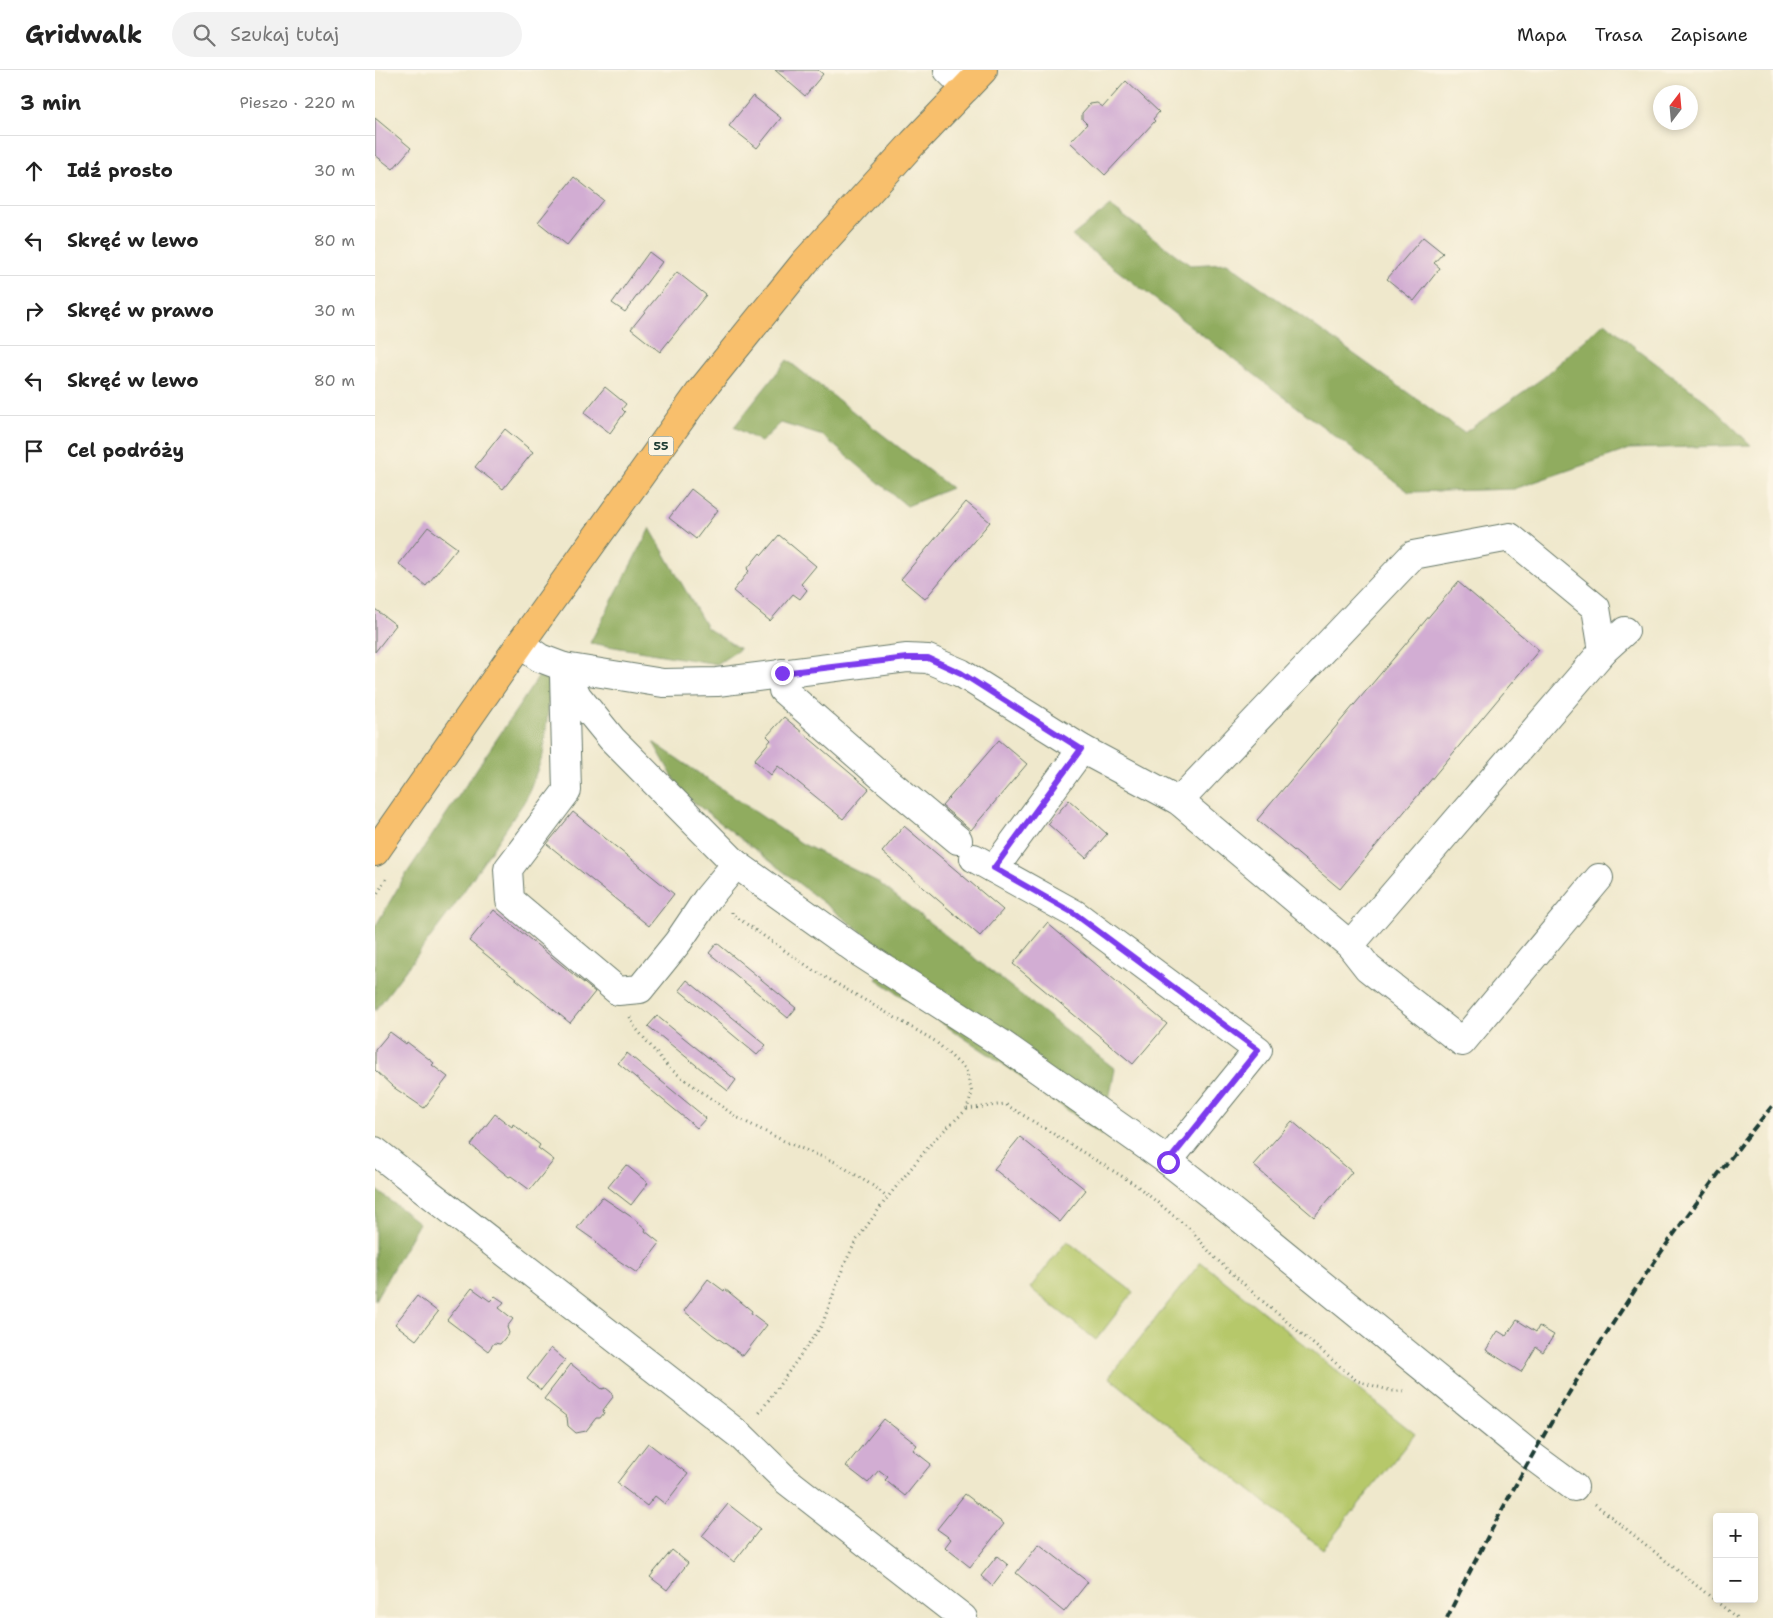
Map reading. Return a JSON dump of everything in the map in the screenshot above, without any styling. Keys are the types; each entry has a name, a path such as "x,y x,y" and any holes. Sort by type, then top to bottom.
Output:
{"main road":[{"name":"55","path":"375,852 520,644 689,408 805,262 966,76"}],"street":[{"path":"1179,802 1413,555 1510,537 1595,608 1603,651"},
{"path":"1350,945 1603,651 1625,632"},
{"path":"520,644 540,658 563,667 663,683 717,682 907,658 928,658 961,673 1081,749 1179,802 1350,945 1368,968 1462,1042 1599,878"},
{"path":"563,667 577,696 612,739 729,872 999,1042 1168,1162 1234,1212 1531,1456 1573,1487"},
{"path":"563,667 567,791 508,869 510,900 618,991 640,989 729,872"},
{"path":"782,673 783,690 975,855 1075,914 1258,1050 1168,1162"},
{"path":"975,855 1081,749"},
{"path":"375,1151 742,1437 787,1481 963,1618"}],"path":[{"path":"729,872 732,914 813,970 935,1042 966,1070 972,1093 967,1109 935,1140 887,1198 856,1240 844,1265 823,1325 742,1437"},
{"path":"618,991 634,1026 669,1068 738,1118 789,1143 835,1162 878,1189 887,1198"},
{"path":"967,1109 1005,1104 1137,1184 1190,1229 1213,1256 1253,1292 1357,1381 1392,1391 1412,1390 1427,1371"},
{"path":"1573,1487 1737,1618"}],"green space":[{"path":"1110,206 1190,265 1227,263 1464,433 1543,378 1605,322 1707,402 1751,445 1630,449 1514,489 1409,492 1072,236"},
{"path":"787,360 951,488 907,506 823,436 781,423 761,442 734,427"},
{"path":"650,528 707,628 740,649 717,664 590,643"},
{"path":"541,673 551,685 543,755 526,799 451,910 375,1011 375,927 403,879"},
{"path":"653,742 801,843 878,882 1115,1069 1102,1135 1015,1072 876,979 895,958 682,793"},
{"path":"375,1189 419,1223 375,1300"},
{"path":"1067,1241 1133,1292 1096,1340 1030,1288"},
{"path":"1201,1262 1415,1434 1323,1549 1109,1377"}],"building":[{"path":"775,70 818,70 823,74 805,96"},
{"path":"1126,81 1159,112 1153,119 1155,121 1105,175 1070,142 1087,124 1082,119 1082,113 1090,104 1097,103 1103,107"},
{"path":"753,96 781,118 757,148 729,126"},
{"path":"375,118 411,148 393,169 375,155"},
{"path":"574,177 603,200 567,245 538,222"},
{"path":"1423,237 1443,253 1434,263 1440,268 1414,301 1387,279"},
{"path":"649,252 662,262 625,312 612,303"},
{"path":"677,272 706,295 660,352 631,329"},
{"path":"605,387 626,404 622,409 625,412 610,433 584,413"},
{"path":"505,429 533,452 503,489 475,467"},
{"path":"691,489 718,510 696,539 669,518"},
{"path":"966,502 990,522 925,599 901,579"},
{"path":"428,527 457,548 426,586 399,564"},
{"path":"779,535 816,566 801,584 807,590 800,599 793,594 770,621 733,591 760,553 762,555"},
{"path":"1458,582 1539,650 1340,889 1257,820"},
{"path":"375,609 396,625 375,652"},
{"path":"784,717 869,789 843,819 778,766 771,775 754,760 771,740 767,736"},
{"path":"999,740 1027,764 971,830 942,806"},
{"path":"1069,800 1107,834 1086,858 1048,824"},
{"path":"573,812 674,894 649,926 547,844"},
{"path":"904,826 1003,910 980,936 882,852"},
{"path":"494,910 595,992 570,1023 469,941"},
{"path":"1047,923 1167,1024 1133,1064 1013,964"},
{"path":"717,943 796,1008 788,1018 709,953"},
{"path":"687,980 766,1045 757,1055 679,990"},
{"path":"657,1016 736,1080 728,1091 648,1026"},
{"path":"390,1032 420,1052 434,1063 432,1065 448,1077 424,1108 393,1087 375,1070 375,1050"},
{"path":"627,1053 706,1118 697,1128 618,1063"},
{"path":"495,1114 512,1127 513,1124 540,1145 538,1148 554,1160 530,1190 511,1176 509,1177 471,1145"},
{"path":"1292,1121 1352,1172 1314,1217 1253,1165"},
{"path":"1020,1137 1086,1190 1060,1222 994,1169"},
{"path":"626,1165 648,1183 631,1205 608,1187"},
{"path":"602,1197 633,1218 660,1243 637,1273 606,1252 597,1242 577,1228"},
{"path":"708,1279 724,1291 725,1289 767,1325 743,1356 684,1311"},
{"path":"472,1288 490,1301 495,1296 504,1302 499,1308 513,1319 507,1327 509,1333 500,1344 494,1343 488,1351 447,1320"},
{"path":"417,1296 438,1312 416,1340 395,1324"},
{"path":"1517,1320 1536,1332 1539,1326 1554,1335 1543,1352 1536,1347 1521,1372 1486,1350 1498,1331 1506,1336"},
{"path":"551,1348 565,1360 541,1390 527,1379"},
{"path":"571,1364 602,1389 606,1388 613,1397 603,1410 604,1413 600,1418 596,1418 586,1431 576,1433 568,1426 567,1417 544,1399"},
{"path":"884,1419 917,1445 913,1450 931,1464 905,1496 885,1480 888,1477 879,1470 868,1483 846,1466"},
{"path":"648,1443 688,1474 665,1504 655,1496 647,1506 617,1483"},
{"path":"965,1494 1004,1524 970,1567 945,1547 951,1539 937,1529"},
{"path":"728,1504 760,1529 734,1562 702,1536"},
{"path":"1039,1544 1088,1582 1064,1612 1016,1573"},
{"path":"672,1550 688,1563 667,1590 650,1577"},
{"path":"997,1556 1008,1565 992,1586 981,1576"}],"railway":[{"path":"1447,1618 1517,1483 1595,1352 1636,1288 1680,1226 1773,1105"}],"route":[{"path":"782,673 907,658 928,658 961,673 1081,749 994,868 1075,914 1258,1050 1168,1162"}]}
